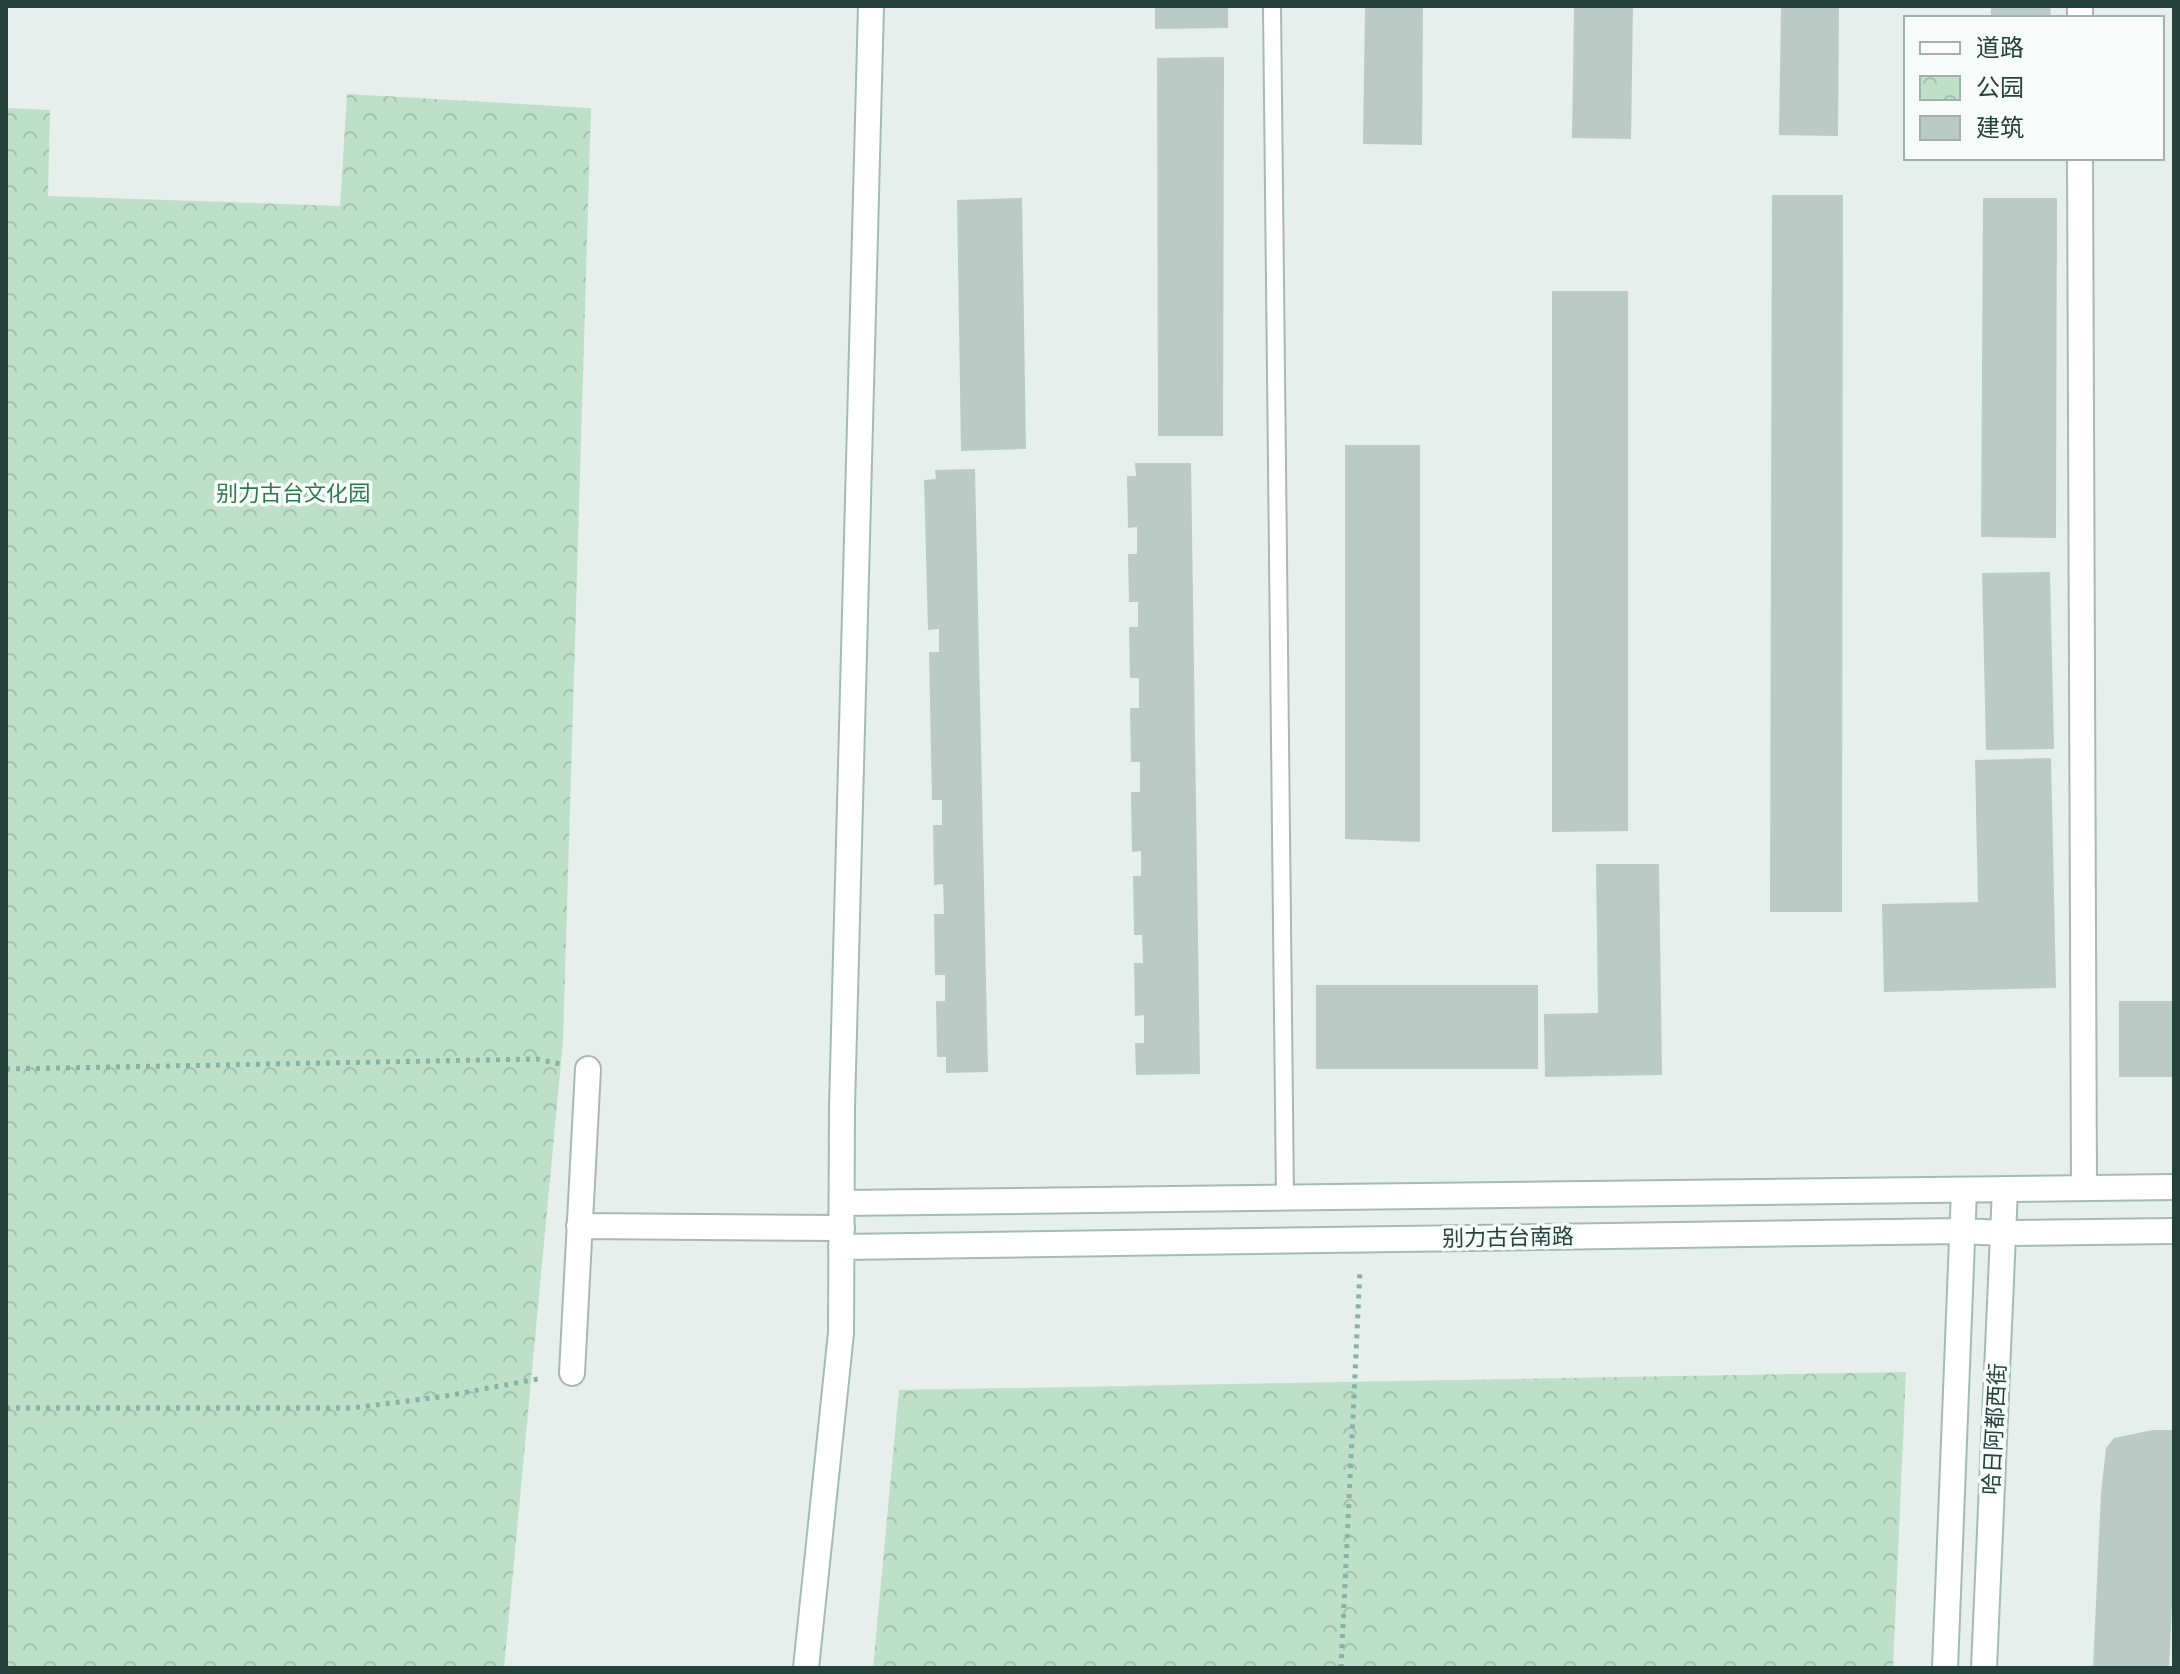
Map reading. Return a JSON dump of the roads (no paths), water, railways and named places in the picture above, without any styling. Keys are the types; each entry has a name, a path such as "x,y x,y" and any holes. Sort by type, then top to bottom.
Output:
{"street":[{"path":"806,1668 841,1333 871,6"},
{"path":"2080,160 2084,1188"},
{"path":"572,1373 588,1069"},
{"name":"别力古台南路","path":"842,1203 2174,1187"},
{"name":"哈日阿都西街","path":"1984,1668 2005,1189"},
{"name":"哈日阿都西街","path":"1945,1668 1964,1190"},
{"name":"别力古台南路","path":"579,1226 799,1228 842,1238 1361,1241 1961,1231 2174,1231"}],"lane":[{"path":"1272,6 1285,1198"}],"park label":[{"name":"别力古台文化园","path":"293,494"}]}
